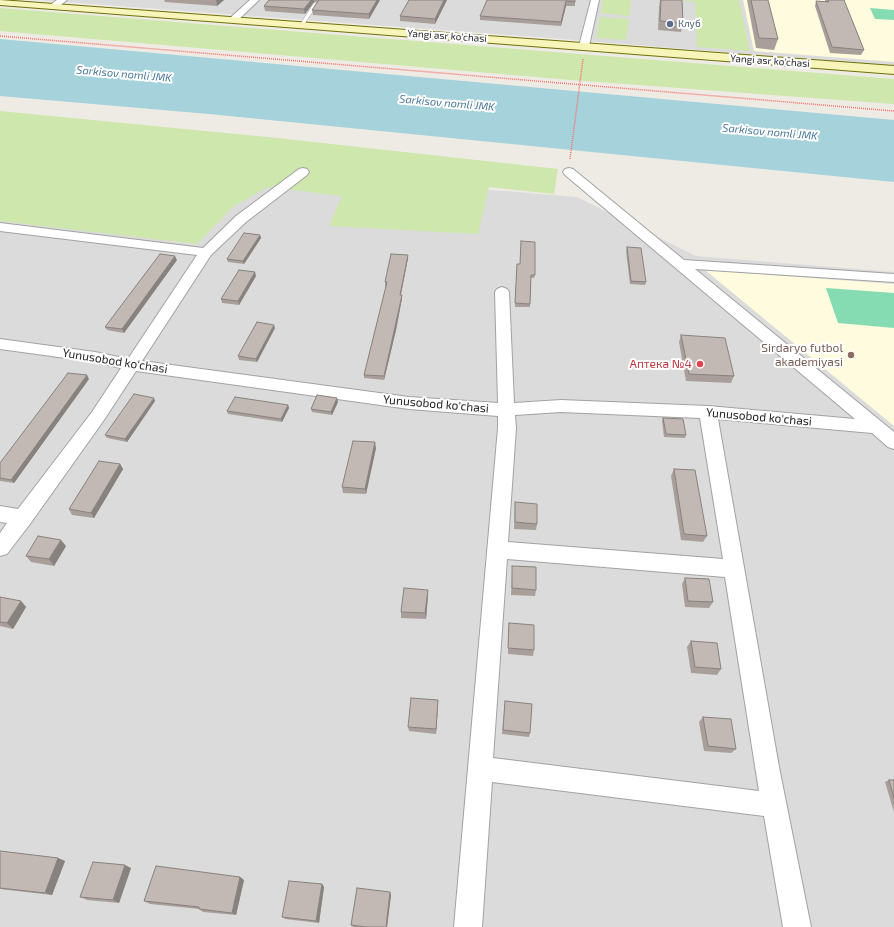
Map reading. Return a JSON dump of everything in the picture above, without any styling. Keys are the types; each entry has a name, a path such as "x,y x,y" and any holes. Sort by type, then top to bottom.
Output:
{"street":[{"path":"233,20 254,0"},
{"path":"584,46 595,0"},
{"name":"Yangi asr ko'chasi","path":"0,2 58,3 302,26 894,70"},
{"path":"0,548 98,416 206,252 241,219 302,172"},
{"path":"569,172 894,442"},
{"path":"0,227 206,252"},
{"path":"678,264 894,278"},
{"path":"468,927 507,428 502,292"},
{"name":"Yunusobod ko'chasi","path":"0,344 95,357 132,365 409,403 506,410 561,406 708,412 876,427"},
{"path":"708,412 796,927"},
{"path":"0,514 23,518"},
{"path":"498,550 734,569"},
{"path":"481,769 774,805"}],"lane":[{"path":"302,26 316,4"}],"path":[{"path":"0,36 894,111"},
{"path":"569,172 584,46"}],"shaded area":[{"path":"39,0 894,0 894,66 563,39"},
{"path":"743,0 894,0 894,62 754,51"},
{"path":"259,171 577,197 696,256 894,272 894,927 0,927 0,213"},
{"name":"Sirdaryo futbol akademiyasi","path":"705,270 894,284 894,426"}],"green space":[{"path":"603,0 631,0 629,16 601,13"},
{"path":"678,0 739,0 750,51 697,47 695,2"},
{"path":"0,8 894,79 894,104 571,80 0,31"},
{"path":"870,8 894,10 894,20 875,19"},
{"path":"600,17 629,19 626,40 596,38"},
{"path":"0,111 277,138 558,169 554,194 489,187 478,234 329,226 342,196 268,187 234,206 197,244 0,221"},
{"path":"826,288 894,293 894,328 838,323"}],"water":[{"name":"Sarkisov nomli JMK","path":"0,39 894,120 894,182 209,114 0,96"}],"building":[{"path":"269,0 311,0 304,9 264,6"},
{"path":"319,0 377,0 369,14 312,10"},
{"path":"409,0 444,0 435,19 400,16"},
{"path":"487,0 575,0 575,2 566,1 561,22 480,16"},
{"path":"661,0 682,0 683,23 660,21"},
{"path":"751,0 768,0 778,39 759,38"},
{"path":"828,0 844,0 864,50 832,47 816,1 829,2"},
{"path":"244,233 260,235 243,261 227,259"},
{"path":"521,241 535,242 535,275 531,275 530,304 515,303 517,264 520,264"},
{"path":"627,247 641,248 646,282 631,281"},
{"path":"160,254 175,256 122,329 105,327"},
{"path":"391,254 408,255 400,295 402,295 395,327 384,376 364,375 387,282 385,282"},
{"path":"239,270 255,272 238,301 221,299"},
{"path":"257,322 274,325 256,359 238,356"},
{"path":"681,335 725,338 734,376 689,374"},
{"path":"68,373 87,375 11,480 0,478 0,463"},
{"path":"134,394 154,398 125,439 105,435"},
{"path":"317,395 337,398 331,412 311,409"},
{"path":"235,397 288,405 281,419 227,411"},
{"path":"663,418 683,419 686,435 666,434"},
{"path":"353,441 375,442 365,489 342,487"},
{"path":"99,461 120,464 91,513 69,509"},
{"path":"674,469 695,470 707,536 684,534"},
{"path":"515,502 537,504 537,524 515,522"},
{"path":"38,536 61,540 49,559 26,556"},
{"path":"512,566 536,567 536,590 512,588"},
{"path":"685,578 709,579 713,602 688,601"},
{"path":"404,588 428,590 425,613 401,612"},
{"path":"0,597 21,601 7,623 0,622"},
{"path":"509,623 534,625 534,650 508,648"},
{"path":"691,641 717,643 721,669 695,667"},
{"path":"411,698 438,700 436,729 408,727"},
{"path":"505,701 532,704 530,733 503,730"},
{"path":"703,717 731,719 736,749 708,746"},
{"path":"889,780 894,780 894,798"},
{"path":"0,851 58,858 45,893 0,888"},
{"path":"93,862 125,865 113,900 80,897"},
{"path":"156,866 240,877 232,913 199,909 199,907 144,901"},
{"path":"289,881 322,884 316,921 282,917"},
{"path":"357,888 390,892 386,927 351,925"}],"place":[{"name":"Клуб","path":"670,24"},
{"name":"Sirdaryo futbol akademiyasi","path":"851,355"},
{"name":"Аптека №4","path":"700,364"}]}
